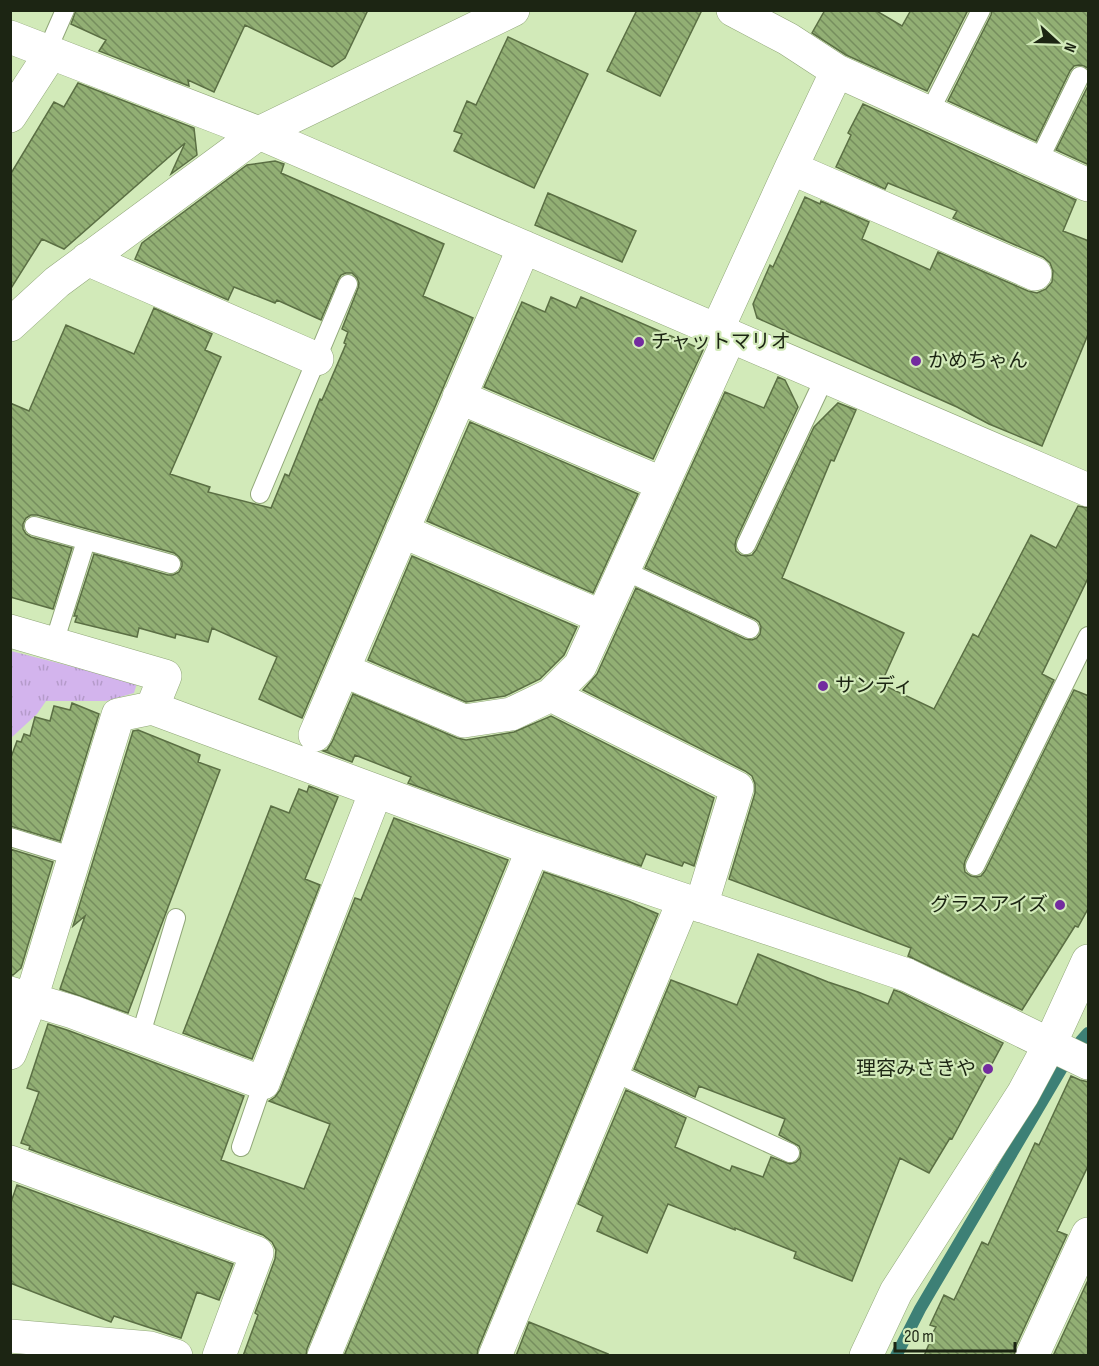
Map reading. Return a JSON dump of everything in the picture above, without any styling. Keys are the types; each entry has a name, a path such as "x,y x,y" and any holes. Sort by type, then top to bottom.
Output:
{"street":[{"path":"10,325 57,282 259,133 513,10"},
{"path":"733,10 788,39 837,71 1089,185"},
{"path":"10,37 259,133 1089,490"},
{"path":"10,116 49,52"},
{"path":"343,670 464,721 512,714 550,695 580,666 663,484 791,168 837,71"},
{"path":"791,168 1035,274"},
{"path":"315,735 524,247"},
{"path":"87,259 317,359"},
{"path":"459,397 663,484"},
{"path":"402,531 602,617"},
{"path":"10,631 165,676 152,708"},
{"path":"495,1356 613,1072 693,903 737,788 550,695"},
{"path":"10,1053 21,996 75,857 118,715 152,708 533,849 907,975 1069,1054"},
{"path":"21,996 73,1012 263,1083 376,791"},
{"path":"324,1356 533,849"},
{"path":"866,1356 896,1292 1023,1094 1069,1054 1089,961"},
{"path":"10,1162 257,1253 219,1356"},
{"path":"1032,1356 1089,1234"},
{"path":"10,1336 97,1349 150,1348 176,1356"}],"lane":[{"path":"49,52 65,10"},
{"path":"929,113 981,10"},
{"path":"1038,162 1080,76"},
{"path":"260,494 348,284"},
{"path":"746,545 825,377"},
{"path":"34,526 171,564"},
{"path":"54,644 86,541"},
{"path":"623,570 750,629"},
{"path":"975,866 1089,636"},
{"path":"10,837 75,857"},
{"path":"140,1037 176,918"},
{"path":"613,1072 790,1153"},
{"path":"241,1147 263,1083"}],"green space":[{"path":"11,651 137,683 134,693 106,701 46,701 37,714 11,738"}],"building":[{"path":"76,10 368,10 345,58 332,67 245,25 214,92 188,80 189,86 99,51 106,40 71,24"},
{"path":"637,10 702,10 660,96 607,71"},
{"path":"825,10 875,10 902,26 911,10 968,10 927,91 846,55 812,33"},
{"path":"992,10 1089,10 1089,69 1079,65 1074,66 1070,71 1036,141 948,101"},
{"path":"508,37 588,74 534,188 454,151 462,134 454,131 467,101 476,105"},
{"path":"78,83 194,128 197,155 171,174 185,143 64,249 42,239 10,290 10,175 54,102 64,107"},
{"path":"1089,84 1089,160 1087,164 1056,150"},
{"path":"863,104 1076,200 1063,231 1089,241 1089,332 1042,446 757,318 753,304 770,265 773,267 805,197 820,204 821,201 869,222 862,239 930,270 938,252 1028,291 1037,293 1046,289 1052,282 1053,271 1050,263 1043,257 953,218 957,211 888,183 885,189 836,167 851,135 848,133"},
{"path":"275,161 284,164 281,173 444,244 423,296 473,318 302,718 259,699 277,657 212,628 208,642 176,634 175,638 139,628 137,637 75,622 77,616 74,616 94,554 173,575 179,572 182,566 179,557 174,553 31,515 23,524 26,534 72,548 53,609 10,597 10,403 29,411 66,325 134,354 154,308 212,334 205,350 221,357 170,474 210,487 208,492 271,508 285,474 289,476 320,399 322,400 346,344 344,343 348,332 342,329 358,288 357,278 352,273 341,275 321,320 277,300 275,303 234,287 228,300 135,259 142,243 247,165"},
{"path":"548,193 636,231 622,262 535,225"},
{"path":"551,297 576,308 581,297 703,350 653,459 484,387 522,302 545,312"},
{"path":"778,377 785,380 798,407 736,540 736,551 746,556 752,555 756,550 814,427 838,403 856,410 834,461 831,460 782,578 904,633 881,684 934,709 973,634 978,637 1031,535 1056,548 1078,506 1089,508 1089,576 1042,674 1054,680 964,866 965,872 971,876 981,876 985,871 1074,690 1089,696 1089,907 1022,1010 908,956 911,948 729,879 755,793 752,776 583,690 597,674 636,588 745,639 752,640 760,634 761,627 755,619 645,568 725,392 764,408"},
{"path":"470,422 638,494 593,593 427,521"},
{"path":"412,556 577,627 564,655 540,679 505,696 466,702 368,660"},
{"path":"353,694 466,740 514,732 551,716 714,798 694,866 684,862 682,866 646,854 641,866 408,783 411,777 355,755 352,762 323,751 327,750 332,742"},
{"path":"72,703 99,714 60,841 10,826 10,760 17,741 21,742 24,734 30,736 35,717 50,721 54,706 70,710"},
{"path":"138,730 200,755 198,762 220,770 128,1013 60,989 85,916 73,926 133,731"},
{"path":"309,786 338,797 305,879 320,885 252,1059 183,1033 271,806 289,813 299,789 307,792"},
{"path":"394,818 508,860 306,1356 243,1356 258,1315 255,1313 275,1259 276,1250 272,1242 263,1235 29,1149 30,1146 21,1143 39,1092 27,1088 48,1024 67,1030 244,1096 221,1160 304,1189 330,1124 269,1101 280,1090 355,898 361,900"},
{"path":"10,849 53,862 21,968 13,975 10,975"},
{"path":"544,872 628,901 658,914 477,1356 344,1356"},
{"path":"758,954 888,1004 894,990 900,992 1003,1043 952,1139 950,1138 929,1173 900,1158 852,1281 794,1258 796,1252 668,1204 647,1253 597,1231 603,1216 578,1204 626,1090 686,1118 675,1147 730,1171 732,1166 763,1177 771,1157 790,1164 800,1158 799,1146 779,1135 785,1119 699,1086 695,1097 634,1069 671,980 737,1005"},
{"path":"1071,1076 1089,1082 1089,1164 1057,1231 1067,1235 1015,1348 1014,1356 924,1356 929,1344 927,1343 936,1327 930,1325 944,1295 954,1300 982,1242 988,1245 1035,1143 1039,1145"},
{"path":"17,1185 233,1264 219,1300 197,1292 181,1338 114,1316 111,1322 10,1283 10,1205"},
{"path":"1089,1278 1089,1356 1053,1356"},
{"path":"529,1322 608,1354 607,1356 516,1356"}],"waterway":[{"path":"896,1356 920,1309 1072,1051 1088,1033"}],"place":[{"name":"チャットマリオ","path":"639,342"},
{"name":"かめちゃん","path":"916,361"},
{"name":"サンディ","path":"823,686"},
{"name":"グラスアイズ","path":"1060,905"},
{"name":"理容みさきや","path":"988,1069"}]}
